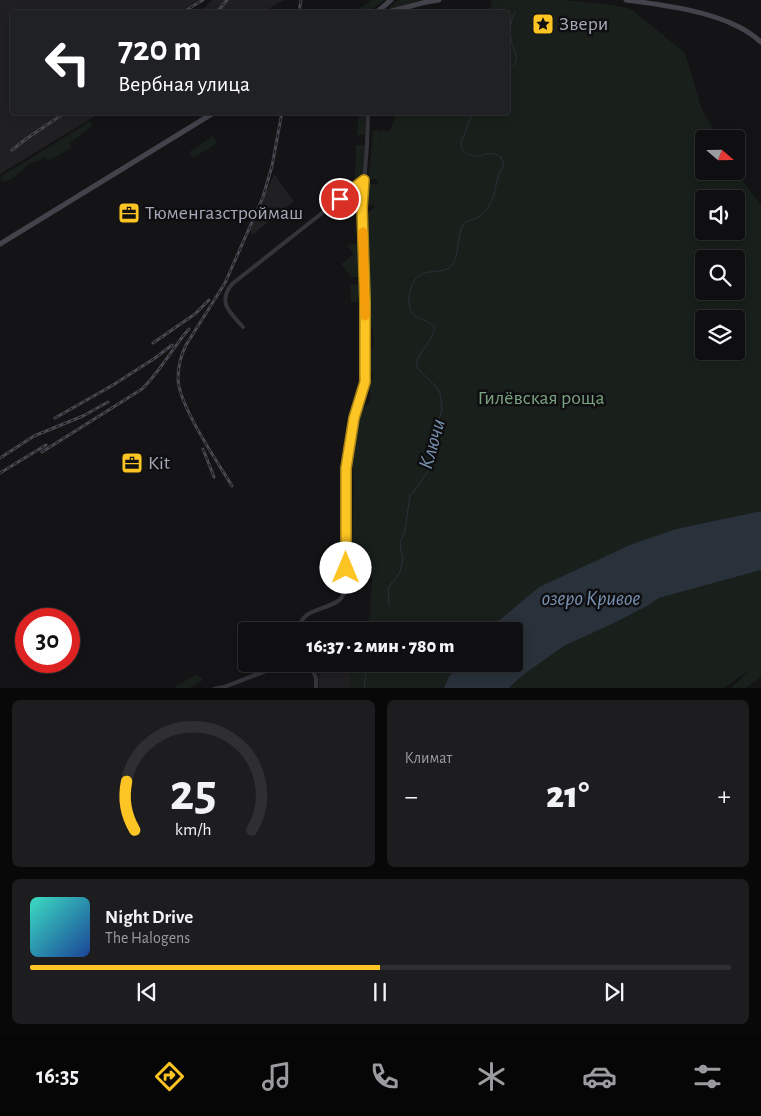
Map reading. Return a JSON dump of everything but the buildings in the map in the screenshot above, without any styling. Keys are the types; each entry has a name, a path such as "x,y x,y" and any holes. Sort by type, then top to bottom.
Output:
{"main road":[{"path":"379,10 391,0"},
{"path":"396,10 440,0"},
{"path":"626,0 710,16 738,26 761,42"},
{"path":"0,244 210,115"}],"street":[{"path":"300,622 307,614 338,602 345,591 346,468 354,418 365,382 362,208 368,115"},
{"path":"243,327 224,301 226,291 232,284 364,180"},
{"path":"214,688 262,672"},
{"path":"313,672 316,678 316,688"}],"shaded area":[{"path":"0,0 199,0 182,10 10,10 10,115 97,115 0,174"},
{"path":"213,0 284,0 266,10 200,10"},
{"path":"274,174 294,201 252,235 250,230"},
{"path":"318,672 350,673 351,688 319,688"}],"green space":[{"path":"372,0 385,0 371,10 356,10"},
{"path":"398,0 421,0 388,10 386,10"},
{"name":"Гилёвская роща","path":"492,0 563,0 613,5 631,9 685,53 702,110 714,130 695,130 695,180 742,180 761,205 761,511 676,529 539,587 497,622 367,622 370,614 372,579 351,567 354,481 352,456 357,423 363,408 371,396 369,384 373,378 370,369 369,351 374,347 373,331 370,323 368,213 376,206 369,204 369,186 371,184 379,185 376,179 369,179 373,130 380,131 378,151 381,130 390,131 396,115 510,115 510,10 487,10 490,8"},
{"path":"359,115 365,115 365,135 357,135"},
{"path":"91,121 92,126 70,142 71,148 50,160 44,157 39,161 30,163 12,179 2,182 0,177"},
{"path":"213,136 217,143 193,158 189,152"},
{"path":"356,145 365,145 362,179 355,179"},
{"path":"359,244 360,277 352,277 341,264 354,254 347,245"},
{"path":"350,284 362,285 362,302 351,302"},
{"path":"761,570 761,677 746,688 731,688 750,670 724,688 510,688 523,675 564,646 612,624 659,598"},
{"path":"349,672 452,672 444,688 351,688"},
{"path":"197,674 203,680 191,688 173,688"}],"water":[{"name":"озеро Кривое","path":"761,511 761,570 659,598 612,624 564,646 523,675 509,688 444,688 452,672 523,672 523,622 497,622 539,587 630,545 676,529"}],"waterway":[{"name":"Ключи","path":"510,31 515,11"},
{"name":"Ключи","path":"510,31 516,59 510,68"},
{"name":"Ключи","path":"389,605 388,588 400,572 403,558 400,542 405,531 410,495 428,471 431,431 439,419 442,410 440,393 418,369 416,363 435,328 416,316 410,309 409,296 411,288 415,280 424,273 442,271 452,265 456,257 461,229 464,223 479,217 489,206 493,198 498,176 504,164 498,155 483,154 471,156 462,149 461,143 472,115"},
{"name":"Ключи","path":"364,688 367,672"}],"railway":[{"path":"186,10 203,0"},
{"path":"219,10 227,0"},
{"path":"299,10 301,0"},
{"path":"12,150 62,115"},
{"path":"232,486 185,404 178,379 179,370 181,357 186,345 225,283 263,197 272,166 281,115"},
{"path":"153,343 195,314 209,300"},
{"path":"42,452 142,389 155,375 189,329"},
{"path":"55,418 113,385 172,345"},
{"path":"0,458 34,436 83,416 108,402"},
{"path":"0,473 46,445"},
{"path":"203,449 214,477"}],"slow traffic":[{"path":"363,232 365,316"}],"place":[{"name":"Звери","path":"543,24"},
{"name":"Тюменгазстроймаш","path":"129,213"},
{"name":"Kit","path":"132,463"}],"route":[{"path":"340,199 364,180 362,208 366,335 365,382 354,418 346,468 346,568"}]}
